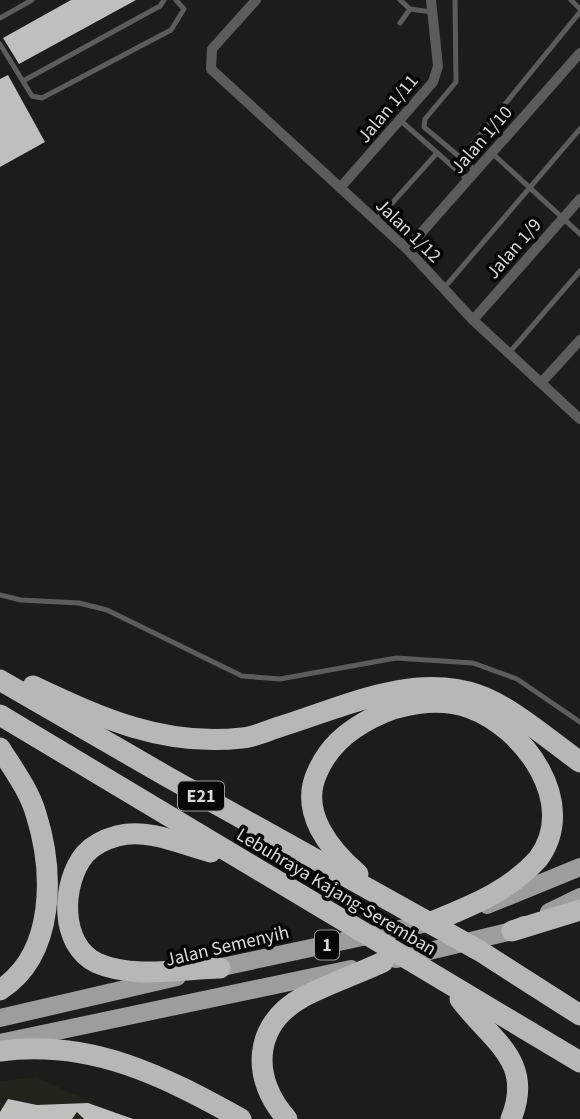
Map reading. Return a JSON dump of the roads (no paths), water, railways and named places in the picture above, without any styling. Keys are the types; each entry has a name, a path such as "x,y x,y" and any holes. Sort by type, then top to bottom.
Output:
{"highway":[{"path":"0,669 106,720 154,733 197,739 243,738 414,687 447,688 480,695 580,762"},
{"name":"Lebuhraya Kajang-Seremban","path":"0,680 480,951 574,1010"},
{"path":"386,898 327,844 314,816 312,797 315,776 328,751 353,728 385,711 430,702 468,707 499,721 522,741 542,768 553,801 550,833 540,856 500,893 434,922"},
{"name":"Lebuhraya Kajang-Seremban","path":"0,715 580,1062"},
{"path":"0,748 20,779 36,812 47,882 38,944 29,962 0,990"},
{"path":"220,968 144,970 114,968 96,962 84,953 74,937 68,920 68,897 71,882 86,853 102,842 120,835 167,838 237,859"},
{"path":"512,931 580,910"},
{"path":"288,1119 271,1098 261,1075 262,1051 269,1030 302,998 383,962"},
{"path":"442,981 510,1057 517,1074 519,1092 511,1119"},
{"path":"0,1051 60,1048 97,1054 169,1080 241,1119"}],"main road":[{"name":"Jalan Semenyih","path":"0,1018 434,922 498,901 580,867"},
{"name":"1","path":"0,1043 383,962 512,931 580,897"}],"street":[{"name":"Jalan 1/12","path":"256,0 212,49 211,69 407,248 473,320 580,418"},
{"name":"Jalan 1/11","path":"340,188 433,82 438,66 431,6"},
{"name":"Jalan 1/10","path":"407,248 580,53"},
{"name":"Jalan 1/9","path":"473,320 580,199"},
{"path":"541,383 580,340"}],"lane":[{"path":"0,18 32,0"},
{"path":"0,44 32,96 42,97 171,30 184,9 176,0"},
{"path":"400,0 410,9"},
{"path":"455,0 456,82 425,119 424,127 476,171"},
{"path":"461,158 580,10 571,0"},
{"path":"23,81 160,2"},
{"path":"400,23 410,9 431,6"},
{"path":"401,121 468,180"},
{"path":"444,288 580,128"},
{"path":"376,222 437,153"},
{"path":"492,153 580,234"},
{"path":"509,353 580,271"},
{"path":"0,595 20,600 79,603 107,610 134,620 242,676 280,679 396,658 473,663 517,680 580,722"}]}
